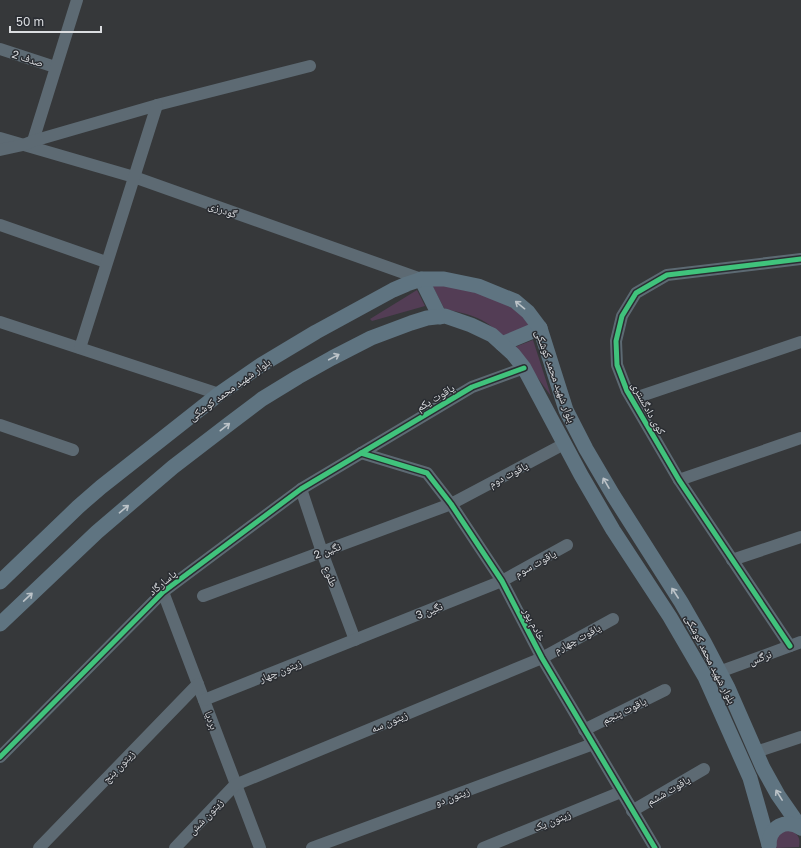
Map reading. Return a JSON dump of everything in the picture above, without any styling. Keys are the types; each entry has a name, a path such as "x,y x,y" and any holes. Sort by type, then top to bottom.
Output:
{"main road":[{"path":"421,280 440,317"},
{"name":"بلوار شهید محمد کوشکی","path":"0,582 101,487 219,394 261,365 316,332 393,290 421,280 444,280 478,286 515,301 528,312 540,328 566,410 586,449 613,495 681,602 719,672 763,768 778,794 801,828"},
{"name":"بلوار شهید محمد کوشکی","path":"0,624 97,532 173,467 262,399 332,358 371,338 427,318 445,316 471,325 492,336 513,354 524,368 564,444 613,530 670,617 705,677 750,778 769,847"},
{"path":"502,344 540,328"},
{"path":"769,847 771,834 779,826 790,823 801,828"}],"street":[{"path":"28,143 77,0"},
{"name":"صدف 2","path":"0,49 55,67"},
{"path":"0,150 157,105 310,66"},
{"path":"80,348 157,105"},
{"name":"گودرزی","path":"0,138 28,143 134,177 421,280"},
{"path":"0,225 106,262"},
{"name":"کوی دادگستری","path":"796,644 732,560 679,480 627,391 617,365 616,341 622,316 636,293 667,274 801,259"},
{"path":"0,322 219,394"},
{"path":"632,399 801,342"},
{"name":"یاقوت یکم","path":"361,453 472,387 524,368"},
{"path":"0,425 73,450"},
{"path":"679,480 801,438"},
{"name":"یاقوت دوم","path":"452,504 564,444"},
{"name":"پاسارگاد","path":"0,757 163,592 301,489 361,453"},
{"name":"خادم پور","path":"361,453 427,473 452,504 502,581 542,658 655,848"},
{"name":"طلوع","path":"301,489 322,552 355,640"},
{"name":"نگین 2","path":"203,596 452,504"},
{"path":"732,560 801,537"},
{"name":"یاقوت سوم","path":"502,581 567,545"},
{"name":"نگین 3","path":"355,640 502,581"},
{"name":"بردیا","path":"163,592 260,848"},
{"name":"یاقوت چهارم","path":"542,658 613,619"},
{"name":"زیتون چهار","path":"204,700 355,640"},
{"name":"نرگس","path":"719,672 796,644"},
{"name":"زیتون سه","path":"236,785 542,658"},
{"name":"زیتون پنج","path":"39,848 198,684"},
{"name":"یاقوت پنجم","path":"584,730 665,690"},
{"path":"756,752 801,737"},
{"name":"زیتون دو","path":"312,848 593,744"},
{"name":"یاقوت ششم","path":"632,811 704,769"},
{"name":"زیتون شش","path":"175,848 236,785"},
{"name":"زیتون یک","path":"483,848 621,792"}],"shaded area":[{"path":"432,285 445,285 490,296 523,314 532,326 504,339 486,322 471,315 444,308"},
{"path":"417,290 425,306 372,321 370,319"},
{"path":"533,340 551,396 515,347"},
{"path":"788,828 798,836 799,847 776,848 775,837"}],"cycle path":[{"path":"790,646 679,480 627,391 617,365 616,341 622,316 636,293 667,275 801,259"},
{"path":"0,757 163,592 301,489 472,387 524,368"},
{"path":"361,453 427,473 451,504 502,581 542,658 655,848"}]}
